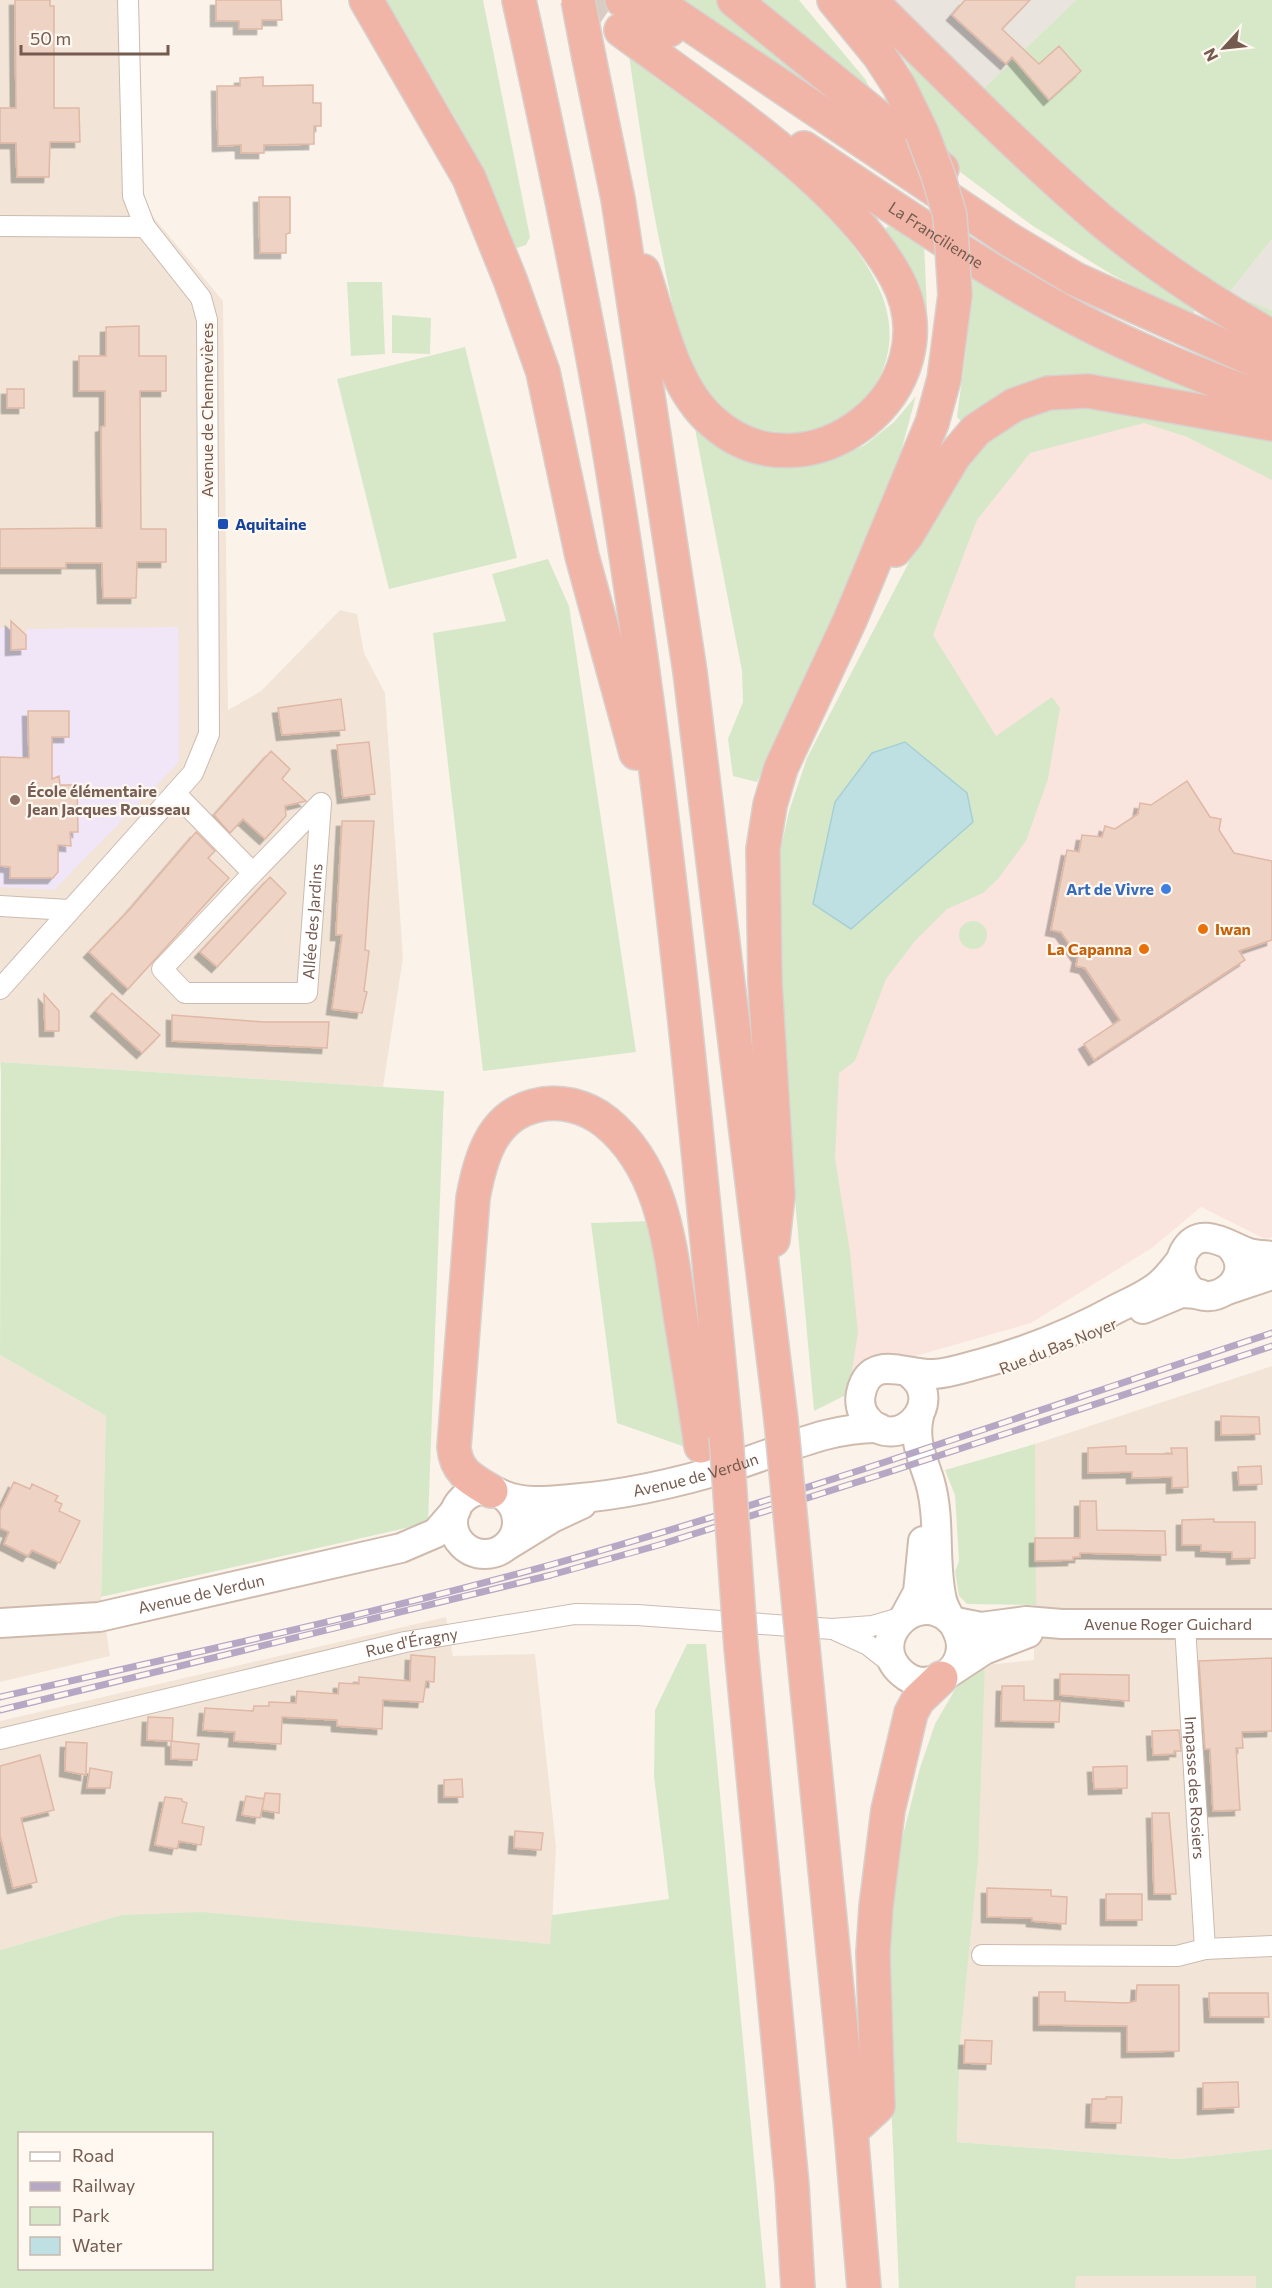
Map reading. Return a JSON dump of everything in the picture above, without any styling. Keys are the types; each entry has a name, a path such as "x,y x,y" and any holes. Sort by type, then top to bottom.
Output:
{"highway":[{"path":"366,0 469,178 511,282 543,372 582,556 667,868"},
{"path":"578,0 618,199 690,672 786,1432 803,1648 851,2131 864,2288"},
{"path":"654,0 1010,240 1075,279 1150,315 1272,368"},
{"path":"734,0 1033,240 1150,315"},
{"path":"767,1293 778,1195 765,982 762,849 770,805 781,768 860,594 932,423 944,379 955,296 950,216 922,133 899,86 879,55 834,0"},
{"path":"870,0 975,103 1102,221 1148,257 1222,307 1272,337"},
{"path":"520,7 564,212 607,436 644,680 667,868 714,1441"},
{"path":"618,199 676,366 693,399 712,422 737,439 766,448 811,448 852,433 867,421 890,396 907,360 910,333 907,304 897,278 882,256 844,208 820,185 622,15"},
{"name":"La Francilienne","path":"622,15 901,213 1011,280 1079,320 1221,383 1272,402"},
{"path":"860,594 907,535 954,456 976,430 1014,405 1048,393 1088,391 1272,424"},
{"path":"497,1493 462,1473 454,1457 473,1198 479,1164 494,1134 505,1122 532,1106 567,1104 599,1116 626,1139 639,1157 651,1181 669,1242 714,1441 730,1491 741,1647 792,2185 798,2288"},
{"path":"851,2131 878,2106 873,1953 880,1860 888,1810 911,1713 918,1700 945,1676"}],"main road":[{"path":"1228,1244 1237,1256 1239,1265 1237,1279 1214,1292 1188,1286 1183,1278 1182,1259 1189,1246 1201,1239 1215,1238 1248,1252 1272,1256"},
{"name":"Rue du Bas Noyer","path":"909,1373 948,1372 1059,1338 1150,1291 1162,1282 1182,1259"},
{"name":"Rue du Bas Noyer","path":"920,1415 950,1392 1078,1341 1167,1298 1185,1292 1214,1292 1272,1275"},
{"path":"904,1617 927,1610 941,1613 958,1631 961,1646 958,1661 945,1676 916,1681 899,1671 891,1658 889,1643 893,1628 904,1617 915,1599 920,1581 923,1542 920,1509 912,1478 902,1454 881,1429 870,1423 862,1411 860,1398 870,1376 882,1369 896,1368 909,1373 919,1383 923,1393 917,1444 931,1485 937,1524 941,1595 950,1620"},
{"name":"Avenue de Verdun","path":"497,1493 516,1499 543,1501 599,1497 733,1466 786,1432 846,1408 863,1388"},
{"path":"881,1429 903,1429 920,1415"},
{"name":"Avenue de Verdun","path":"786,1432 881,1429"},
{"path":"473,1492 497,1493 512,1504 517,1516 515,1534 508,1545 492,1554 473,1552 463,1545 456,1535 453,1522 456,1510 463,1499 473,1492"},
{"name":"Avenue de Verdun","path":"508,1545 552,1518 599,1497"},
{"name":"Avenue de Verdun","path":"0,1623 99,1617 401,1548 436,1533 456,1510"},
{"name":"Avenue de Verdun","path":"401,1548 473,1552"},
{"name":"Avenue Roger Guichard","path":"950,1620 981,1627 1015,1622 1185,1626 1272,1624"},
{"name":"Avenue Roger Guichard","path":"945,1676 978,1653 997,1644 1062,1624"}],"street":[{"name":"Avenue de Chennevières","path":"128,0 133,196 145,226 201,298 207,320 209,734 193,773 175,793"},
{"path":"0,226 145,226"},
{"path":"0,989 37,951 69,910 175,793 253,873"},
{"name":"Allée des Jardins","path":"321,803 307,993 185,993 162,969 253,873 321,803"},
{"path":"0,906 69,910"},
{"name":"Rue d'Éragny","path":"0,1739 405,1642 575,1614 637,1615 832,1629 872,1626 904,1617"},
{"name":"Impasse des Rosiers","path":"1185,1626 1205,1949"},
{"name":"Rue d'Éragny","path":"832,1629 880,1653 899,1671"},
{"path":"982,1955 1177,1956 1205,1949 1272,1946"}],"shaded area":[{"path":"0,0 128,0 141,202 223,301 228,710 261,691 340,610 357,614 364,653 385,693 403,958 383,1087 1,1062 0,1075"},
{"path":"894,0 1076,0 984,88"},
{"path":"1272,239 1272,310 1229,293"},
{"path":"1138,419 1272,469 1272,1237 1265,1239 1201,1207 1152,1248 1031,1323 905,1359 848,1394 818,1138 921,647 946,544 1042,423"},
{"path":"178,627 179,762 54,890 0,887 0,628 19,628 20,633 26,633 27,629"},
{"path":"0,1355 106,1416 101,1597 110,1656 0,1682"},
{"path":"1272,1366 1272,2149 1179,2159 957,2142 960,2042 985,1665 1034,1660 1035,1444"},
{"path":"446,1617 453,1656 535,1654 556,1847 551,1944 121,1915 0,1950 0,1721"},
{"path":"1075,2276 1256,2276 1256,2288 1075,2288"}],"green space":[{"path":"386,0 483,0 530,237 526,245 517,248 514,244 457,121"},
{"path":"672,0 716,0 814,82 814,88 811,90"},
{"path":"755,0 799,0 865,79 881,108"},
{"path":"1076,0 1272,0 1272,239 1229,293 1102,202 984,88"},
{"path":"884,32 1194,308 1194,315 1190,316 1111,274 1033,226 952,166 938,125 909,67"},
{"path":"629,56 770,162 837,226 863,259 881,293 890,333 883,368 865,398 838,420 806,432 770,433 735,419 703,391 684,346 670,293 648,180"},
{"path":"888,226 924,243 928,333 925,335 883,232"},
{"path":"968,272 1180,384 1224,402 1099,380 964,424 957,417 968,327"},
{"path":"347,282 382,282 385,354 351,356"},
{"path":"1229,293 1272,310 1272,320"},
{"path":"392,315 431,318 430,354 392,353"},
{"path":"465,347 517,558 389,589 337,379"},
{"path":"916,396 899,459 848,590 798,690 757,782 733,776 728,739 743,702 742,671 695,429 738,455 813,462 843,455 865,445 894,422"},
{"path":"1081,404 1186,420 1272,442 1272,480 1187,437 1144,423 1030,453 977,520 933,635 996,736 1052,697 1060,708 1048,779 1026,841 998,879 983,893 947,909 915,941 886,979 855,1061 839,1073 835,1158 850,1252 858,1333 848,1394 814,1411 793,1177 775,876 789,811 807,758 946,491 986,440 1030,415 1053,408"},
{"path":"548,559 569,606 636,1052 483,1071 433,633 506,621 492,574"},
{"path":"973,921 983,925 987,935 983,945 973,949 963,945 959,935 963,925"},
{"path":"1,1062 444,1091 428,1523 101,1597 106,1416 0,1355"},
{"path":"650,1221 688,1448 617,1423 591,1223"},
{"path":"1035,1444 1036,1605 967,1604 959,1596 955,1571 959,1561 955,1495 945,1470"},
{"path":"687,1644 706,1644 766,2288 0,2288 0,1950 121,1915 202,1912 550,1944 552,1915 669,1899 654,1776 655,1710"},
{"path":"985,1665 978,1861 960,2042 957,2142 1179,2159 1272,2149 1272,2288 1256,2288 1256,2276 1076,2276 1075,2288 899,2288 886,1980 895,1867 920,1768 935,1724 957,1686"}],"water":[{"path":"905,742 967,793 973,822 851,929 813,904 835,802 872,753"}],"building":[{"path":"15,0 50,0 50,6 54,6 54,108 79,108 80,142 50,142 49,177 17,177 16,143 0,143 0,108 16,108"},
{"path":"216,0 281,0 282,20 262,20 262,29 239,29 239,21 216,21"},
{"path":"965,0 1030,0 1002,29 1039,64 1059,46 1081,71 1049,100 1012,57 1006,64 952,15"},
{"path":"263,77 263,86 313,85 313,103 321,103 321,126 314,126 314,144 264,145 264,153 241,153 241,145 218,146 217,86 240,86 240,78"},
{"path":"259,197 290,197 290,233 286,234 286,253 260,253"},
{"path":"139,326 139,356 166,356 166,391 140,391 141,529 166,529 166,562 137,562 136,598 103,598 102,563 66,563 66,568 0,568 0,529 102,528 101,427 105,426 105,391 79,391 79,356 106,356 106,327"},
{"path":"7,389 24,389 24,408 7,408"},
{"path":"11,621 26,635 26,649 11,650"},
{"path":"341,699 345,730 282,735 278,708"},
{"path":"28,711 69,711 69,737 52,737 52,779 59,776 60,785 77,785 78,832 70,832 71,846 58,845 58,872 53,878 10,878 10,867 0,866 0,757 29,758"},
{"path":"369,742 375,794 343,798 337,745"},
{"path":"271,751 290,769 282,779 306,801 285,806 286,816 265,839 243,819 230,833 214,815"},
{"name":"Art de Vivre","path":"1187,781 1210,817 1221,819 1219,830 1234,853 1272,861 1272,940 1239,951 1245,960 1094,1060 1084,1044 1120,1020 1085,968 1076,966 1078,957 1061,932 1051,930 1067,850 1079,852 1082,835 1102,837 1105,826 1115,829 1138,814 1140,803 1151,805"},
{"path":"342,821 374,821 365,950 369,951 364,991 367,992 362,1013 332,1009 342,935 336,935"},
{"path":"196,832 215,851 208,858 229,878 128,989 89,952 130,909"},
{"path":"270,877 286,893 217,967 200,952"},
{"path":"112,993 160,1035 142,1053 96,1011"},
{"path":"44,994 59,1011 59,1031 45,1031"},
{"path":"172,1015 264,1022 329,1022 327,1048 172,1041"},
{"path":"1221,1416 1259,1417 1260,1434 1221,1435"},
{"path":"1126,1446 1126,1454 1172,1454 1171,1448 1187,1448 1188,1487 1172,1488 1172,1477 1132,1478 1132,1472 1088,1473 1088,1448"},
{"path":"1261,1466 1262,1484 1239,1485 1238,1467"},
{"path":"14,1482 30,1489 32,1484 58,1496 55,1501 62,1504 59,1511 80,1521 60,1563 32,1550 28,1556 4,1544 9,1532 0,1528 0,1511"},
{"path":"1080,1501 1096,1501 1097,1530 1165,1531 1166,1555 1080,1553 1080,1557 1073,1557 1073,1560 1035,1561 1035,1538 1080,1538"},
{"path":"1214,1519 1214,1522 1255,1522 1255,1558 1232,1559 1232,1552 1201,1551 1201,1545 1182,1545 1182,1520"},
{"path":"411,1655 435,1657 434,1682 426,1681 423,1702 383,1700 382,1729 337,1726 337,1720 282,1717 281,1744 234,1741 235,1732 203,1730 205,1708 253,1711 254,1706 269,1706 269,1702 296,1703 297,1691 338,1694 339,1683 359,1684 359,1677 410,1681"},
{"path":"1272,1658 1272,1731 1242,1732 1243,1748 1236,1748 1240,1810 1213,1811 1210,1749 1205,1749 1199,1661"},
{"path":"1060,1674 1129,1675 1129,1701 1060,1695"},
{"path":"1002,1686 1024,1686 1024,1700 1060,1701 1059,1722 1001,1721"},
{"path":"148,1717 173,1718 172,1741 147,1740"},
{"path":"1179,1730 1181,1751 1174,1751 1174,1754 1153,1755 1152,1731"},
{"path":"171,1741 199,1744 197,1760 171,1759"},
{"path":"66,1742 87,1743 86,1775 65,1771"},
{"path":"40,1755 54,1810 21,1818 37,1882 13,1888 0,1835 0,1766"},
{"path":"1127,1766 1127,1788 1094,1789 1093,1767"},
{"path":"90,1768 112,1772 110,1788 87,1788"},
{"path":"462,1779 463,1797 444,1797 444,1780"},
{"path":"265,1793 280,1794 279,1813 262,1810"},
{"path":"246,1796 264,1799 260,1818 242,1815"},
{"path":"165,1797 182,1799 187,1803 182,1823 204,1827 201,1845 179,1841 177,1849 155,1845"},
{"path":"1152,1813 1169,1813 1176,1894 1154,1894"},
{"path":"515,1831 543,1833 541,1850 514,1848"},
{"path":"987,1888 1051,1890 1051,1896 1067,1897 1066,1924 1032,1921 1032,1918 987,1917"},
{"path":"1106,1894 1142,1894 1142,1920 1106,1920"},
{"path":"1137,1985 1179,1985 1179,2051 1127,2052 1127,2026 1039,2025 1039,1992 1065,1992 1065,2001 1127,2003 1136,2001"},
{"path":"1209,1993 1268,1993 1269,2017 1210,2017"},
{"path":"965,2040 992,2041 991,2064 964,2063"},
{"path":"1238,2082 1239,2107 1203,2109 1203,2083"},
{"path":"1106,2097 1122,2097 1121,2123 1091,2122 1092,2099 1106,2099"}],"tunnel":[{"path":"576,0 621,30"}],"railway":[{"path":"0,1697 345,1618 641,1539 822,1483 1272,1333"},
{"path":"0,1710 551,1575 659,1545 1272,1346"}],"place":[{"name":"Aquitaine","path":"223,524"},
{"name":"École élémentaire Jean Jacques Rousseau","path":"15,800"},
{"name":"Art de Vivre","path":"1166,889"},
{"name":"Iwan","path":"1203,929"},
{"name":"La Capanna","path":"1144,949"}]}
